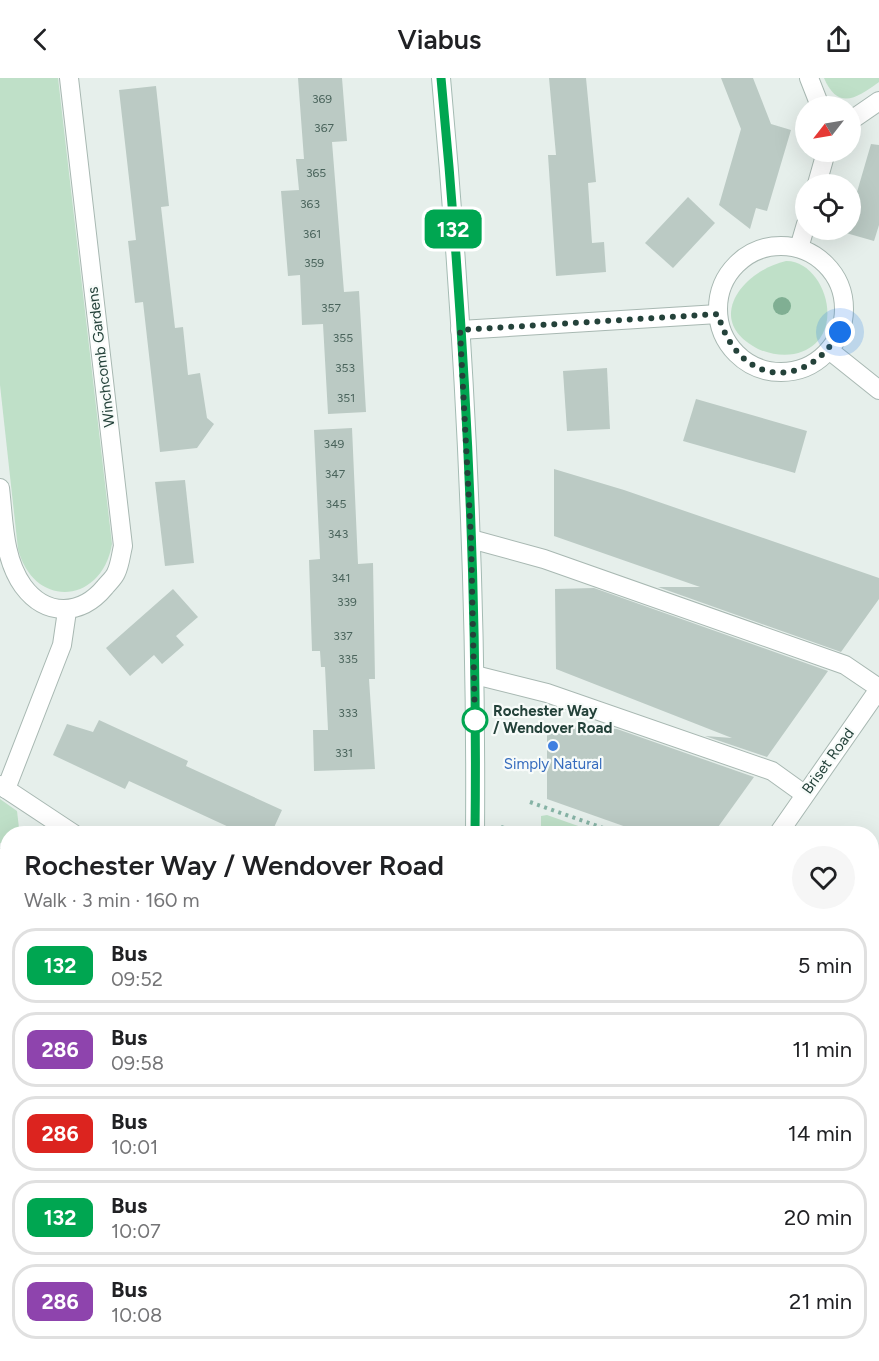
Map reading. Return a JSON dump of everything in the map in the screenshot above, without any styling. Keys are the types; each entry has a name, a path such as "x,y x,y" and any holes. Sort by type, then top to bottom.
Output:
{"street":[{"name":"Winchcomb Gardens","path":"67,611 88,602 116,574 123,546 69,78"},
{"path":"441,78 460,330 471,539 475,826"},
{"path":"808,78 816,96"},
{"path":"861,113 879,101"},
{"path":"799,248 801,240"},
{"path":"778,246 799,248 817,258 832,272 842,291 844,312 840,332 829,350 813,364 794,371 772,372 752,366 735,353 723,335 718,314 719,294 728,276 741,260 759,250 778,246"},
{"path":"460,330 718,314"},
{"path":"829,350 879,390"},
{"path":"0,488 7,553 23,586 44,605 67,611 62,645 3,787 62,826"},
{"path":"471,539 544,559 845,664 879,688"},
{"path":"474,675 547,693 772,771 804,794"},
{"name":"Briset Road","path":"783,826 879,688"}],"path":[{"path":"530,802 598,826"}],"green space":[{"path":"0,78 58,78 112,544 106,564 95,579 82,588 67,592 52,590 38,582 26,569 18,549 0,385"},
{"path":"824,78 879,78 879,82 856,96 837,96 829,88"},
{"path":"786,261 800,264 812,273 821,287 826,303 827,319 822,334 812,347 794,354 780,355 758,349 742,338 733,325 731,311 735,298 743,286 755,275"},
{"path":"0,799 17,811 19,826 0,826"},
{"path":"547,815 578,826 541,826 541,816"}],"building":[{"path":"298,78 342,78 347,141 332,142 344,292 359,291 366,412 328,414 323,324 302,325 300,275 288,276 281,191 299,190 296,159 304,159"},
{"path":"549,78 586,78 596,182 588,183 592,243 604,242 606,272 556,276 548,155 556,155"},
{"path":"721,78 753,78 771,124 791,130 767,211 756,208 750,229 719,205 741,129"},
{"path":"156,86 169,206 161,207 175,328 183,327 188,375 200,373 207,418 214,424 197,448 160,452 143,302 135,303 128,241 136,240 119,90"},
{"path":"871,144 879,145 879,225 874,241 861,237 861,178"},
{"path":"688,197 715,223 673,268 645,243"},
{"path":"607,368 610,429 567,431 563,371"},
{"path":"696,399 807,431 795,473 683,441"},
{"path":"352,428 358,564 373,563 375,679 369,679 375,769 314,771 313,730 328,730 325,667 321,667 320,651 312,651 309,560 320,559 314,430"},
{"path":"554,469 624,490 879,578 879,599 841,652 658,587 700,587 554,536"},
{"path":"185,480 194,563 165,566 155,482"},
{"path":"594,588 828,671 767,757 705,736 732,738 556,669 555,589"},
{"path":"173,589 198,617 176,636 184,645 162,664 154,655 130,676 106,648"},
{"path":"99,720 188,761 186,766 282,810 275,826 227,826 129,781 125,789 53,755 67,724 93,732"},
{"path":"556,725 617,729 754,777 719,826 623,826 547,799 547,732"}],"bus line":[{"name":"132","path":"441,78 460,330 471,539 475,826"}],"place":[{"name":"Rochester Way / Wendover Road","path":"475,720"},
{"name":"Simply Natural","path":"553,746"}],"route":[{"path":"475,720 475,726 471,539 460,330 718,314 723,335 735,353 752,366 772,372 794,371 813,364 829,350 840,332"}]}
